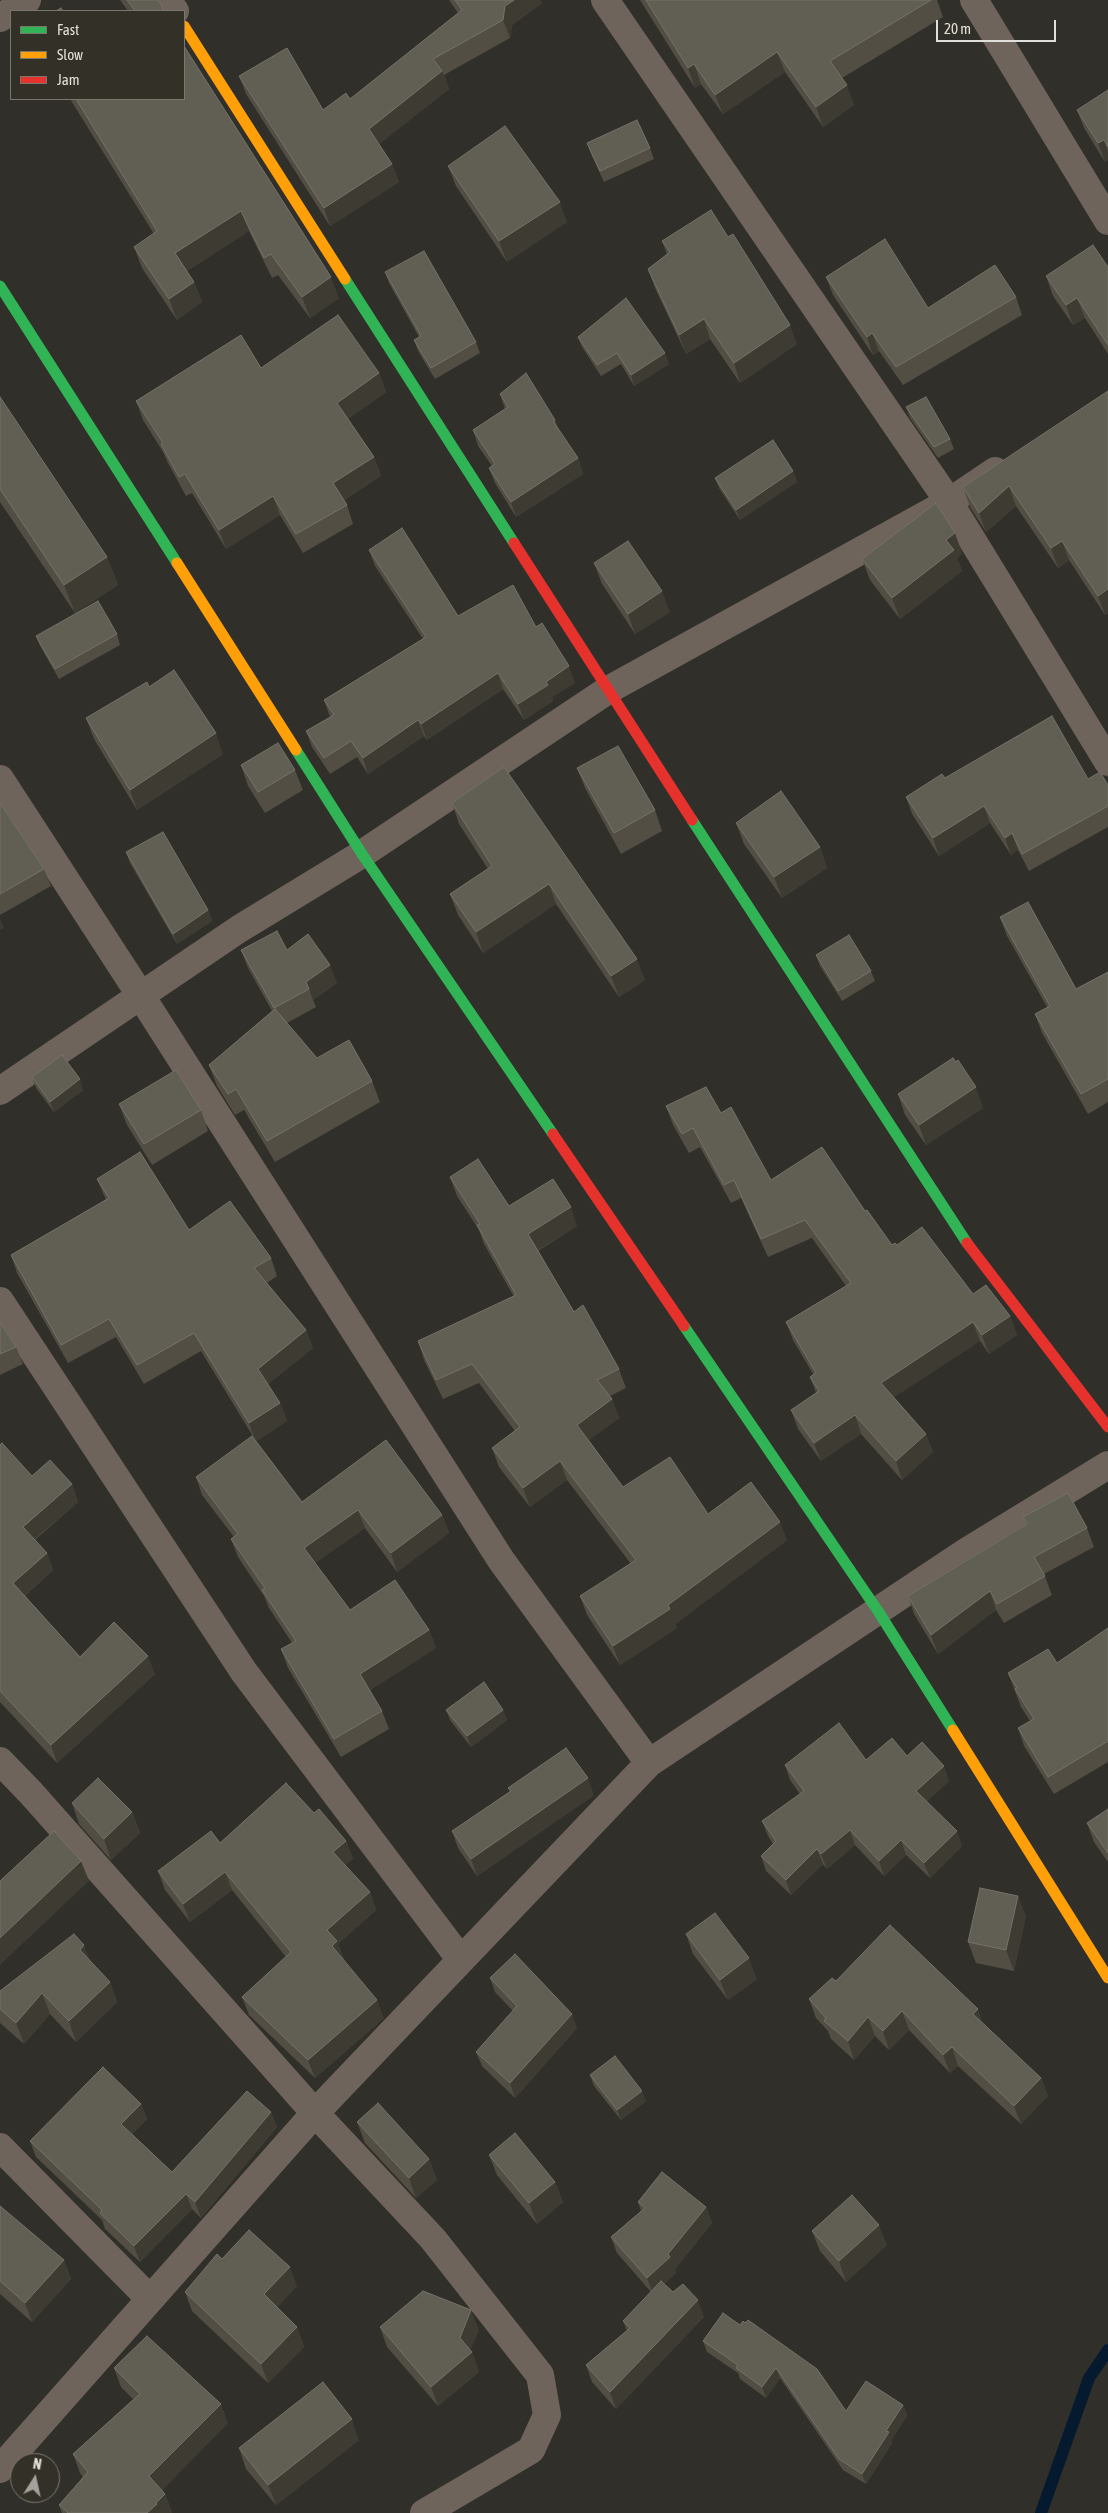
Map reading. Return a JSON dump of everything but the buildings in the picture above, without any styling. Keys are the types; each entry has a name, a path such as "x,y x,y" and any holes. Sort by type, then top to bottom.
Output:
{"street":[{"path":"12,10 28,0"},
{"path":"605,0 949,502 1108,762"},
{"path":"974,0 1108,221"},
{"path":"185,28 608,690 974,1254 1108,1427"},
{"path":"0,286 362,854 878,1611 1108,1978"},
{"path":"0,1092 70,1042 239,929 362,854 608,690 949,502 1012,459"},
{"path":"0,779 141,996 501,1560 649,1763"},
{"path":"0,1301 244,1672 461,1960"},
{"path":"0,2469 315,2113 649,1763 966,1552 1108,1464"},
{"path":"0,1761 37,1800 315,2113 433,2239 540,2375 548,2415 531,2450 424,2513"},
{"path":"0,2147 150,2299"}],"waterway":[{"path":"1041,2513 1089,2378 1108,2350"}],"traffic: fast":[{"path":"345,279 514,543"},
{"path":"0,286 177,563"},
{"path":"296,750 362,854 553,1134"},
{"path":"692,820 967,1243"},
{"path":"684,1326 878,1611 953,1730"}],"traffic: slow":[{"path":"185,28 345,279"},
{"path":"177,563 296,750"},
{"path":"953,1730 1108,1978"}],"traffic: jam":[{"path":"514,543 692,820"},
{"path":"553,1134 684,1326"},
{"path":"967,1243 1108,1427"}]}
